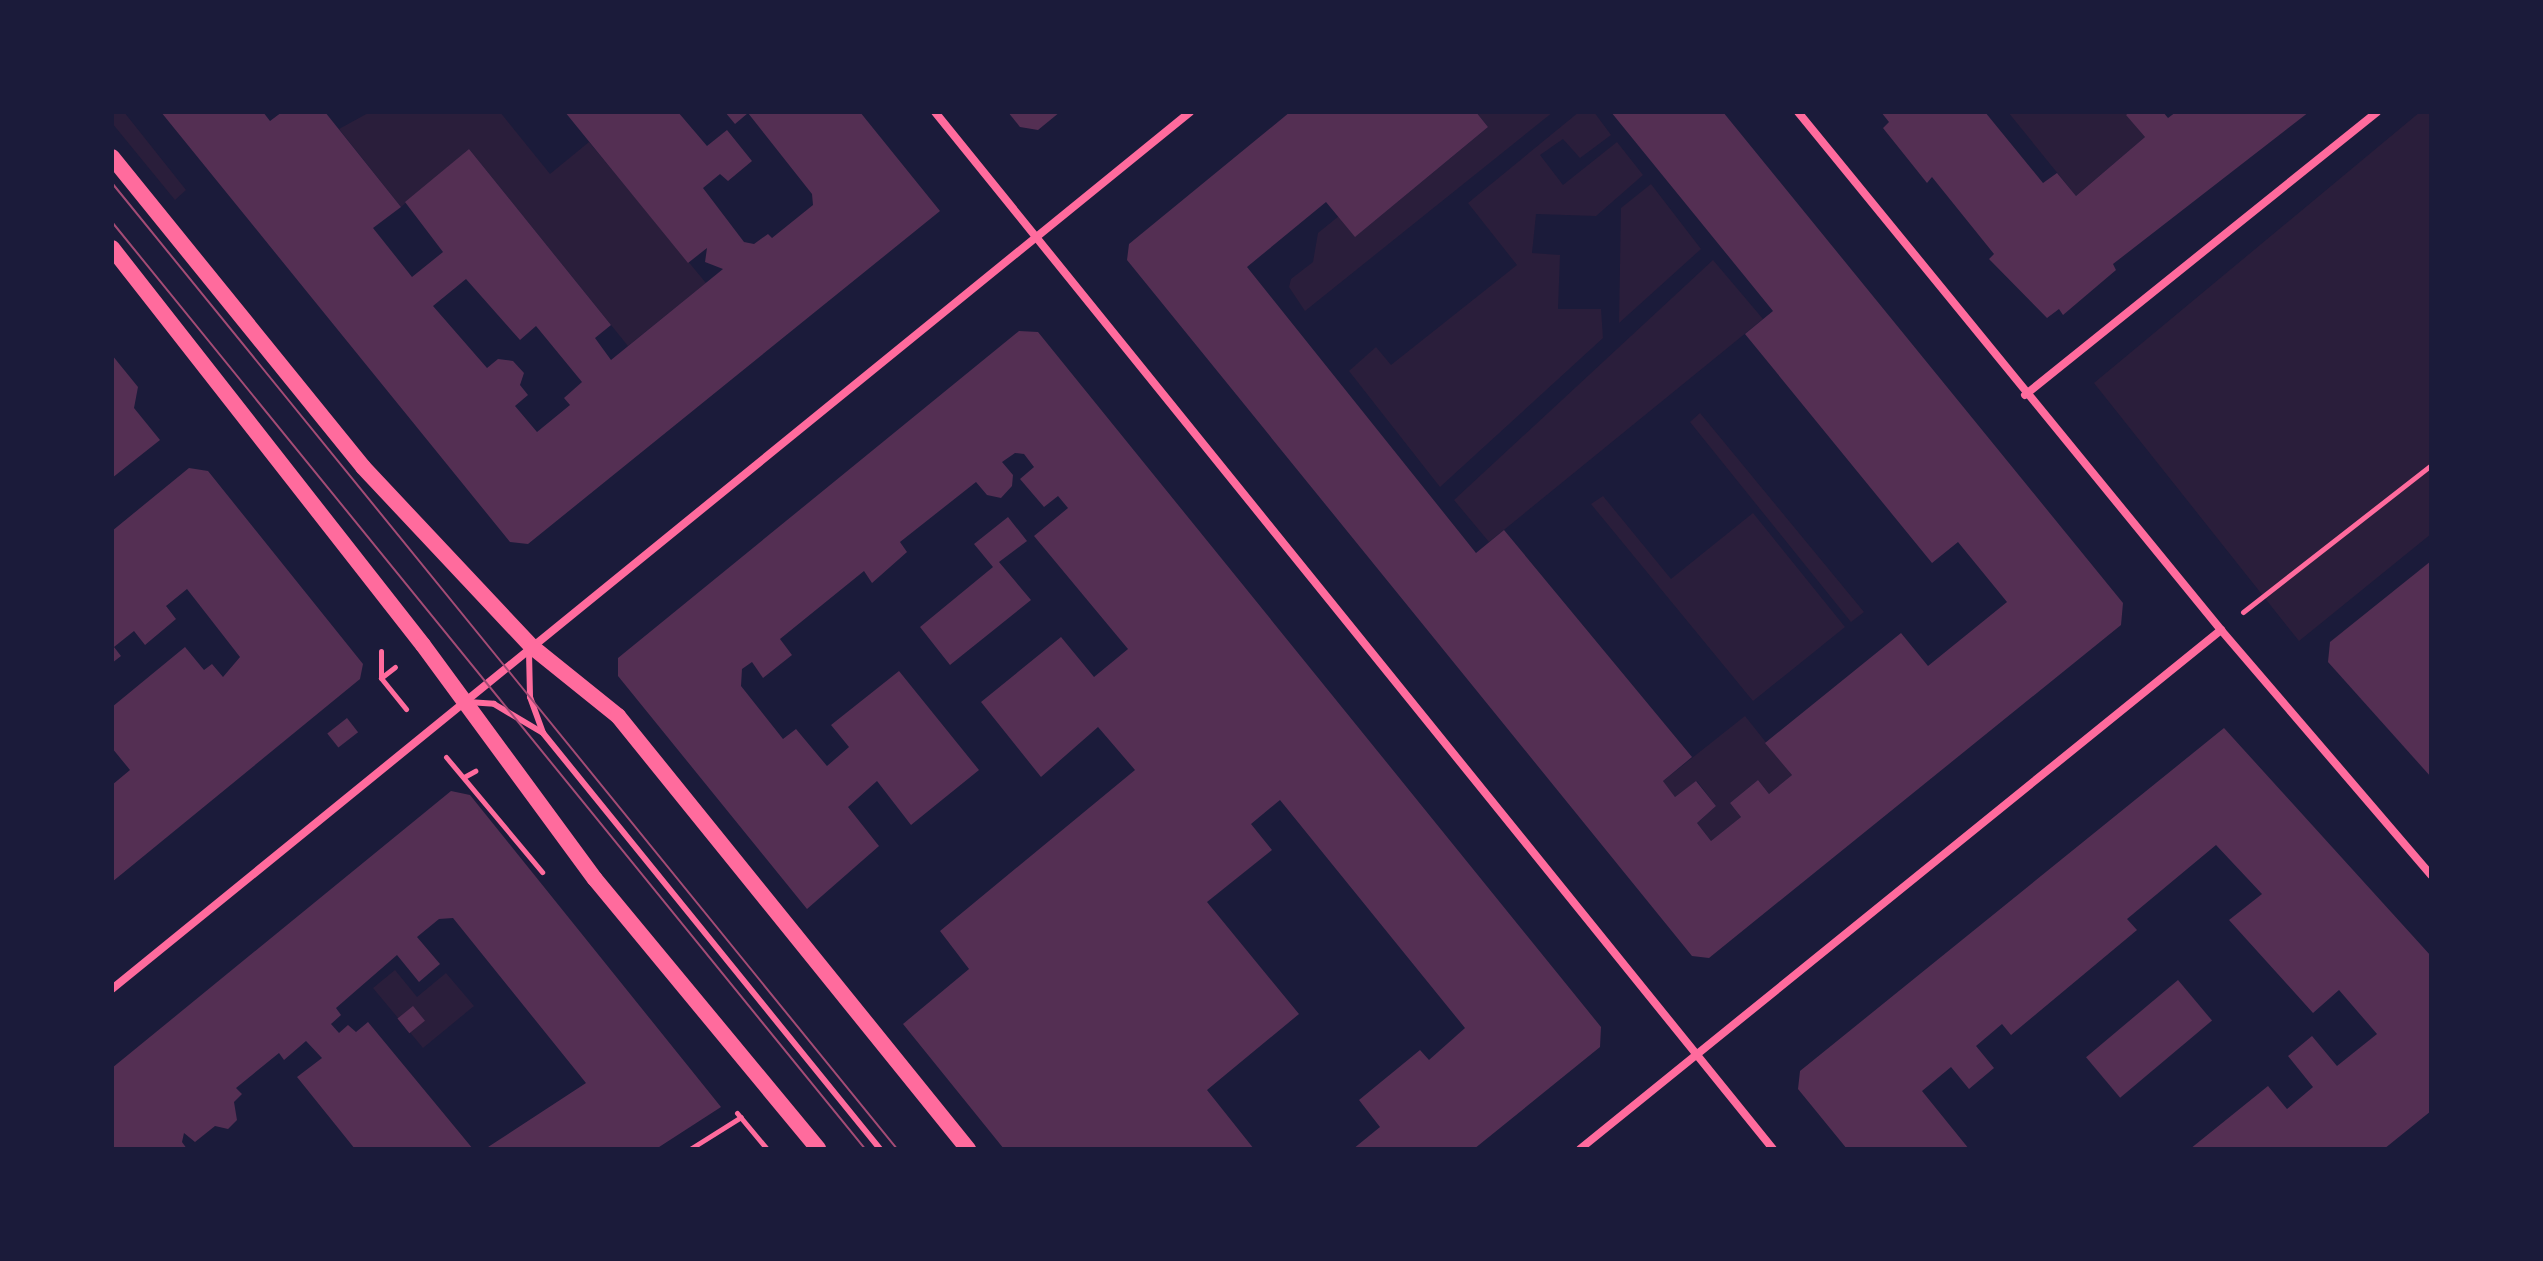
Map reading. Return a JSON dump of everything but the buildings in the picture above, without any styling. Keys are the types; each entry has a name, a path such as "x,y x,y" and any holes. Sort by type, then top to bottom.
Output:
{"main road":[{"path":"112,157 363,467 531,646 618,716 968,1149"},
{"path":"112,248 226,388 595,879 818,1149"}],"street":[{"path":"935,112 1773,1149"},
{"path":"112,989 1190,112"},
{"path":"1798,112 2025,395 2431,875"},
{"path":"2025,395 2377,112"},
{"path":"1580,1149 2221,630"}],"lane":[{"path":"531,646 525,659 543,733"},
{"path":"464,701 494,704 543,733 880,1149"}],"path":[{"path":"2221,630 2431,465"},
{"path":"690,1149 741,1117"}],"shaded area":[{"path":"112,112 124,112 186,190 175,200 112,123"},
{"path":"370,112 500,112 550,174 589,142 706,283 628,346 469,149 401,207 339,129"},
{"path":"1476,112 1553,112 1305,311 1289,287 1291,279 1313,262 1318,233 1339,216 1356,236 1488,127"},
{"path":"1579,112 1594,112 1611,135 1580,158 1563,139 1540,155 1563,185 1617,142 1643,175 1596,216 1536,214 1532,253 1560,255 1558,309 1601,309 1603,338 1440,487 1349,371 1376,347 1391,365 1517,265 1468,203"},
{"path":"2008,112 2130,112 2127,115 2145,137 2076,196"},
{"path":"2420,112 2431,112 2431,534 2299,641 2094,383"},
{"path":"1651,184 1701,249 1619,323 1621,208"},
{"path":"1713,260 1763,319 1489,542 1454,500"},
{"path":"1700,413 1864,612 1851,622 1690,422"},
{"path":"1603,496 1671,579 1753,513 1845,627 1753,701 1591,504"},
{"path":"1745,716 1792,775 1769,794 1758,780 1730,803 1741,817 1711,841 1697,823 1716,806 1697,781 1675,797 1663,781"},
{"path":"395,970 417,997 446,973 474,1006 423,1048 373,988"}],"tram line":[{"path":"112,183 897,1149"},
{"path":"112,222 865,1149"}]}
